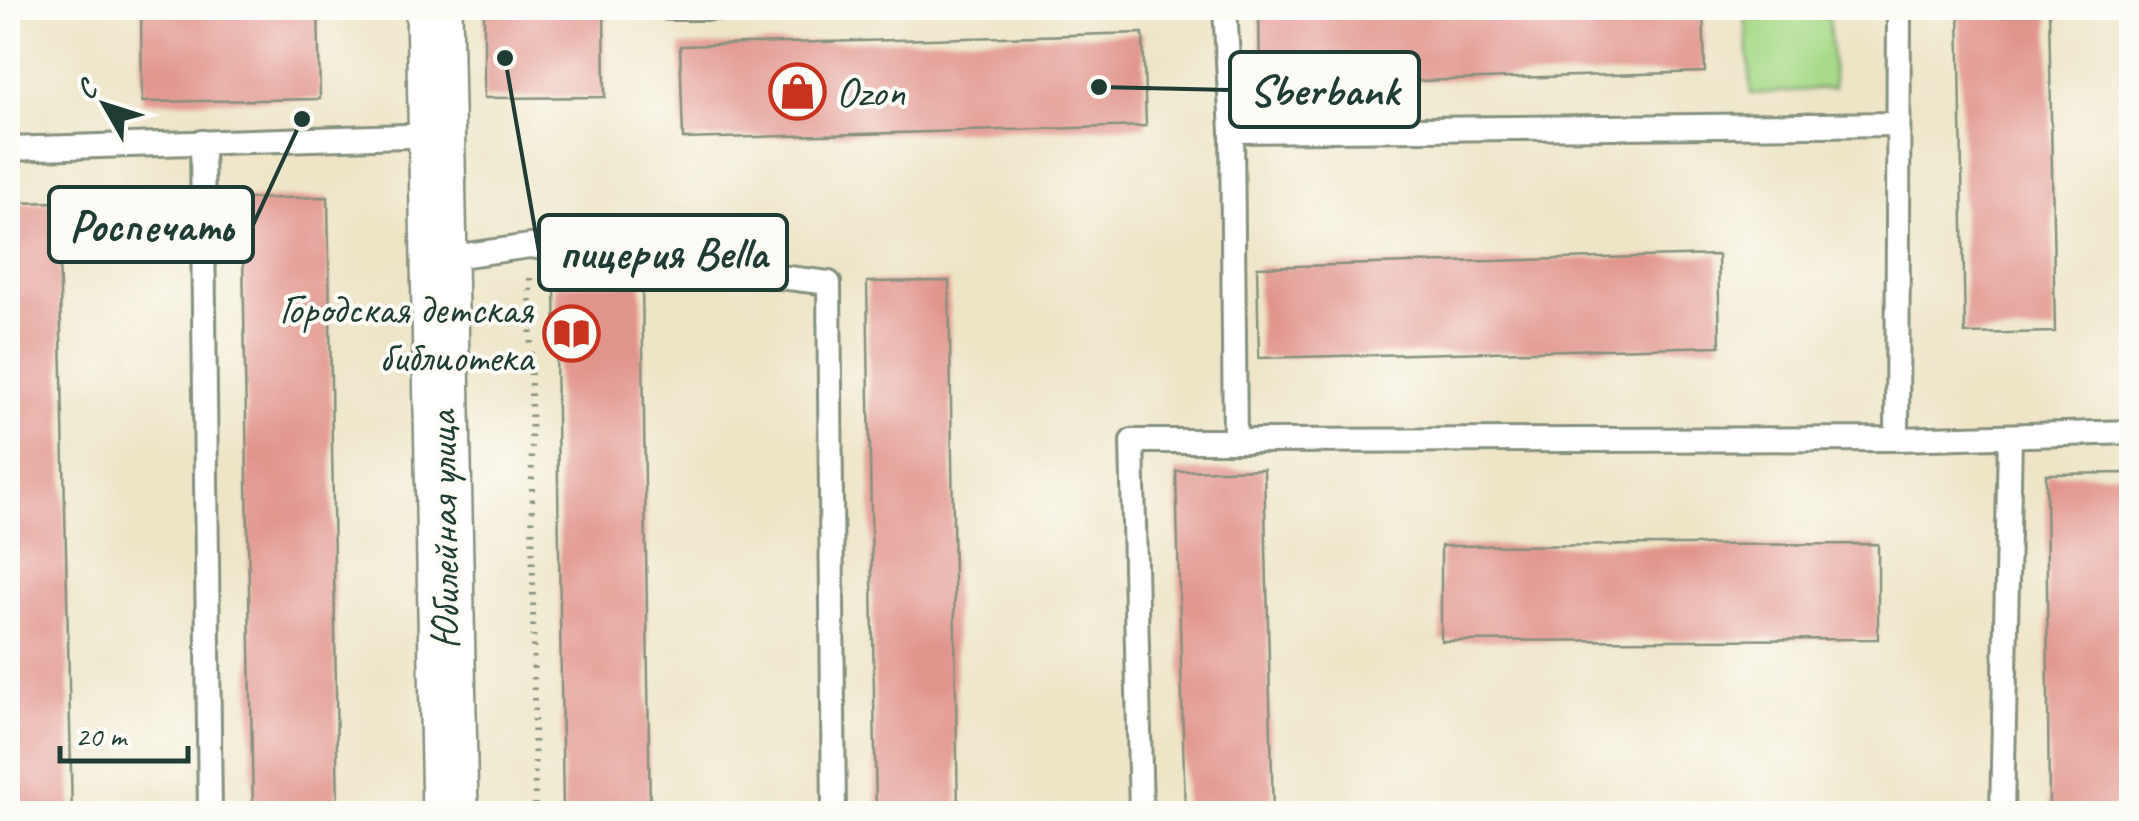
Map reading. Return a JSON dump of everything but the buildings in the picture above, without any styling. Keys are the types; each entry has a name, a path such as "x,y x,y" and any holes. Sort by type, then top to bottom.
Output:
{"street":[{"name":"Юбилейная улица","path":"434,8 450,814"}],"lane":[{"path":"668,8 717,8"},
{"path":"1225,8 1232,131 1235,441"},
{"path":"1897,439 1899,8"},
{"path":"1232,131 1898,124"},
{"path":"8,149 436,135"},
{"path":"202,142 210,814"},
{"path":"438,259 530,246 828,284 834,814"},
{"path":"1142,814 1132,441 1897,439 2132,432"},
{"path":"2002,814 2010,437"}],"path":[{"path":"530,246 535,814"}],"green space":[{"path":"1745,8 1828,8 1834,88 1751,94"}],"place":[{"name":"пицерия Bella","path":"505,58"},
{"name":"Sberbank","path":"1099,87"},
{"name":"Ozon","path":"797,92"},
{"name":"Роспечать","path":"302,119"},
{"name":"Городская детская библиотека","path":"572,333"}]}
